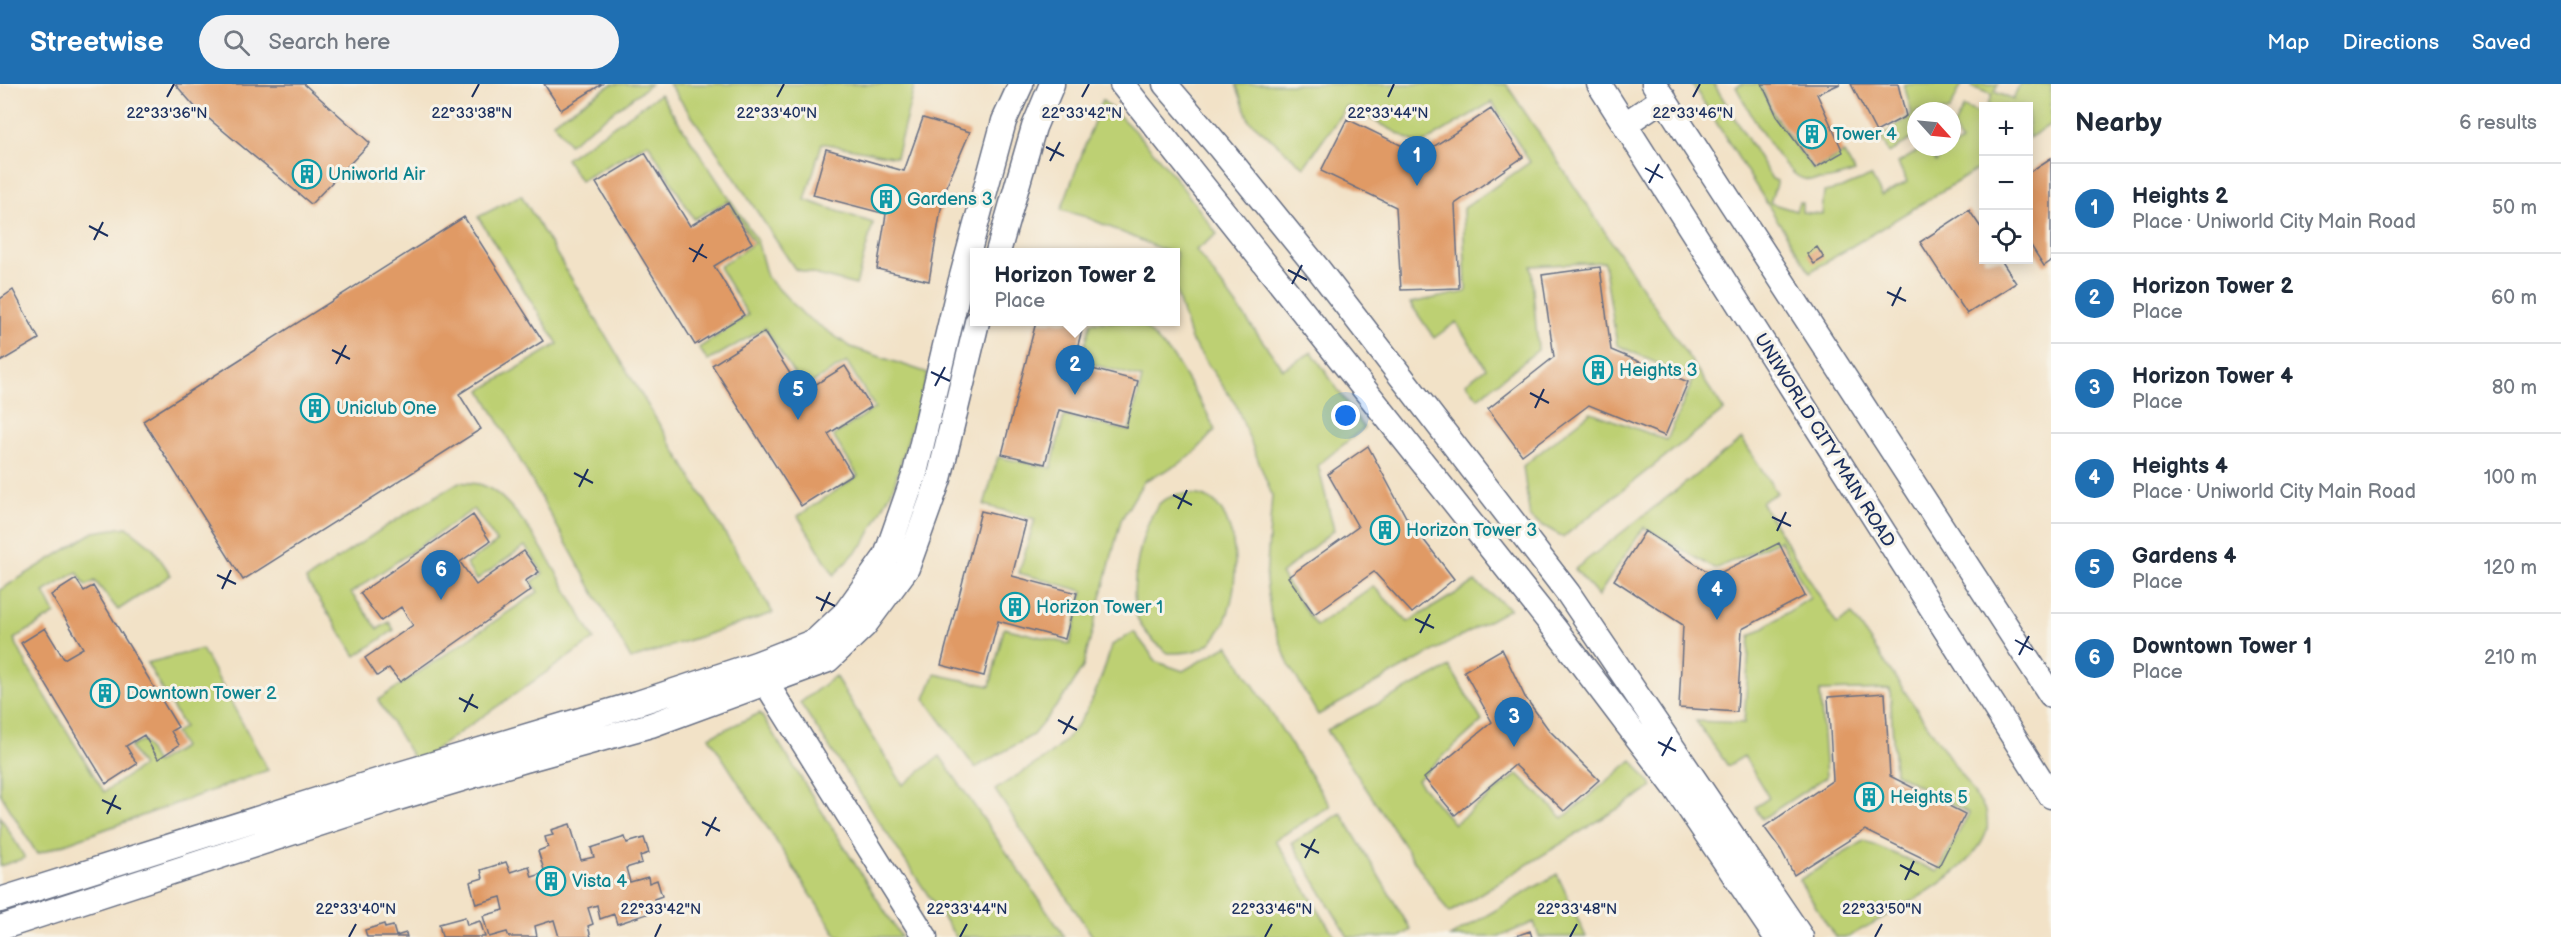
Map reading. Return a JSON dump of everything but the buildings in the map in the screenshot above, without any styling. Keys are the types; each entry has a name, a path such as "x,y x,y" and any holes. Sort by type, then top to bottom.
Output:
{"street":[{"path":"970,248 1004,121 1021,84"},
{"path":"999,248 1034,127 1052,84"},
{"path":"1122,84 1555,629 1674,786 1776,937"},
{"path":"1165,84 1319,270 1568,593 1801,937"},
{"name":"UNIWORLD CITY MAIN ROAD","path":"1599,84 2051,796"},
{"path":"1625,124 1659,91 2051,695"},
{"path":"0,900 393,776 638,703 756,663 815,640 846,612 886,556 915,473 941,358 970,249"},
{"path":"0,928 398,798 525,759 651,725 828,660 864,626 906,568 939,479 976,326"},
{"path":"766,683 925,937"}],"green space":[{"path":"612,84 651,84 569,144 553,122"},
{"path":"669,84 915,84 896,157 822,143 805,200 873,223 856,285 795,269"},
{"path":"1236,84 1506,84 1724,410 1563,537 1530,518 1523,466 1591,412 1667,440 1693,380 1617,345 1604,262 1531,266 1538,350 1478,398 1466,383 1486,368 1456,322 1434,338 1410,303 1466,292 1463,209 1530,162 1492,102 1420,145 1347,106 1304,167 1249,120"},
{"path":"1692,84 1714,84 1772,179 1777,181 1770,203 1796,211 1799,202 1802,203 1802,212 1822,214 1824,192 1842,188 1871,176 1882,196 1907,182 1898,163 1910,156 1933,156 1936,162 1941,156 1961,156 1961,112 1964,107 1979,113 1979,168 1810,272"},
{"path":"1742,84 1760,84 1775,117 1814,170 1844,153 1855,172 1824,180 1804,179 1795,174 1776,153 1757,124 1736,87"},
{"path":"1904,84 1962,84 1953,102 1909,102"},
{"path":"1973,84 1998,84 1995,92 2013,100 2020,84 2051,84 2051,124 2033,135 2033,102 1989,102 1992,95 1972,87"},
{"path":"660,94 757,240 767,277 804,315 851,347 928,373 894,486 865,542 834,575 798,516 858,476 833,436 875,408 847,362 803,388 765,328 708,361 699,348 748,315 719,267 754,243 728,201 694,219 648,143 580,181 566,159"},
{"path":"1102,100 1150,147 1217,234 1196,250 1283,369 1312,352 1364,428 1318,465 1334,530 1281,574 1316,626 1373,586 1408,622 1475,582 1510,609 1318,715 1288,663 1271,617 1266,580 1272,495 1236,405 1191,340 1180,304 1180,248 1159,248 1086,217 1061,210"},
{"path":"1907,119 1907,142 1889,153 1881,137"},
{"path":"521,195 773,613 631,659 481,390 558,344 478,217"},
{"path":"1090,326 1144,326 1174,358 1215,430 1195,452 1179,464 1144,481 1121,520 1083,667 1067,693 1033,735 975,768 925,699 935,674 990,686 1004,628 1070,644 1083,591 1019,573 1035,519 984,505 998,457 1051,468 1064,416 1129,431 1142,378 1081,361"},
{"path":"1742,439 1777,493 1761,502 1837,624 1852,614 1986,811 1987,830 1979,846 1966,862 1927,892 1848,937 1835,937 1799,880 1864,841 1938,872 1969,813 1895,773 1890,689 1820,691 1826,777 1762,819 1755,807 1769,798 1744,756 1728,766 1696,721 1744,723 1750,636 1810,598 1780,540 1715,569 1644,527 1598,596 1575,569"},
{"path":"459,482 482,485 498,494 514,510 545,553 594,639 416,763 378,700 538,592 532,582 543,573 525,546 476,580 466,564 497,542 474,509 351,593 378,629 389,622 394,630 356,656 306,580 388,525"},
{"path":"1179,494 1205,497 1218,506 1232,536 1235,574 1228,613 1221,629 1212,641 1197,650 1168,653 1149,636 1138,620 1135,602 1136,573 1142,541 1153,514 1161,502"},
{"path":"127,527 152,547 171,575 118,610 95,581 86,586 77,572 44,592 55,614 14,639 28,667 104,792 142,766 130,747 143,740 156,763 183,747 175,733 184,727 147,663 202,649 268,770 37,854 0,793 0,590 94,532"},
{"path":"1134,632 1157,662 1183,671 1228,645 1330,806 1275,840 1335,937 1093,937 995,790 1050,754 1073,731 1090,704 1112,645"},
{"path":"1450,667 1482,721 1417,780 1454,824 1518,774 1563,818 1632,760 1653,787 1449,913 1327,730"},
{"path":"835,676 903,785 940,756 1065,937 956,937 800,703"},
{"path":"760,713 901,937 838,937 709,737"},
{"path":"1341,813 1411,930 1400,937 1348,937 1292,843"},
{"path":"0,816 25,858 0,866"},
{"path":"1557,874 1586,937 1539,937 1534,922 1499,937 1450,937"}],"place":[{"name":"Tower 4","path":"1812,134"},
{"name":"Uniworld Air","path":"307,174"},
{"name":"Heights 2","path":"1417,186"},
{"name":"Gardens 3","path":"886,199"},
{"name":"Heights 3","path":"1598,370"},
{"name":"Horizon Tower 2","path":"1075,395"},
{"name":"Uniclub One","path":"315,408"},
{"name":"Gardens 4","path":"798,420"},
{"name":"Horizon Tower 3","path":"1385,530"},
{"name":"Downtown Tower 1","path":"441,600"},
{"name":"Horizon Tower 1","path":"1015,607"},
{"name":"Heights 4","path":"1717,620"},
{"name":"Downtown Tower 2","path":"105,693"},
{"name":"Horizon Tower 4","path":"1514,747"},
{"name":"Heights 5","path":"1869,797"},
{"name":"Vista 4","path":"551,881"}]}
